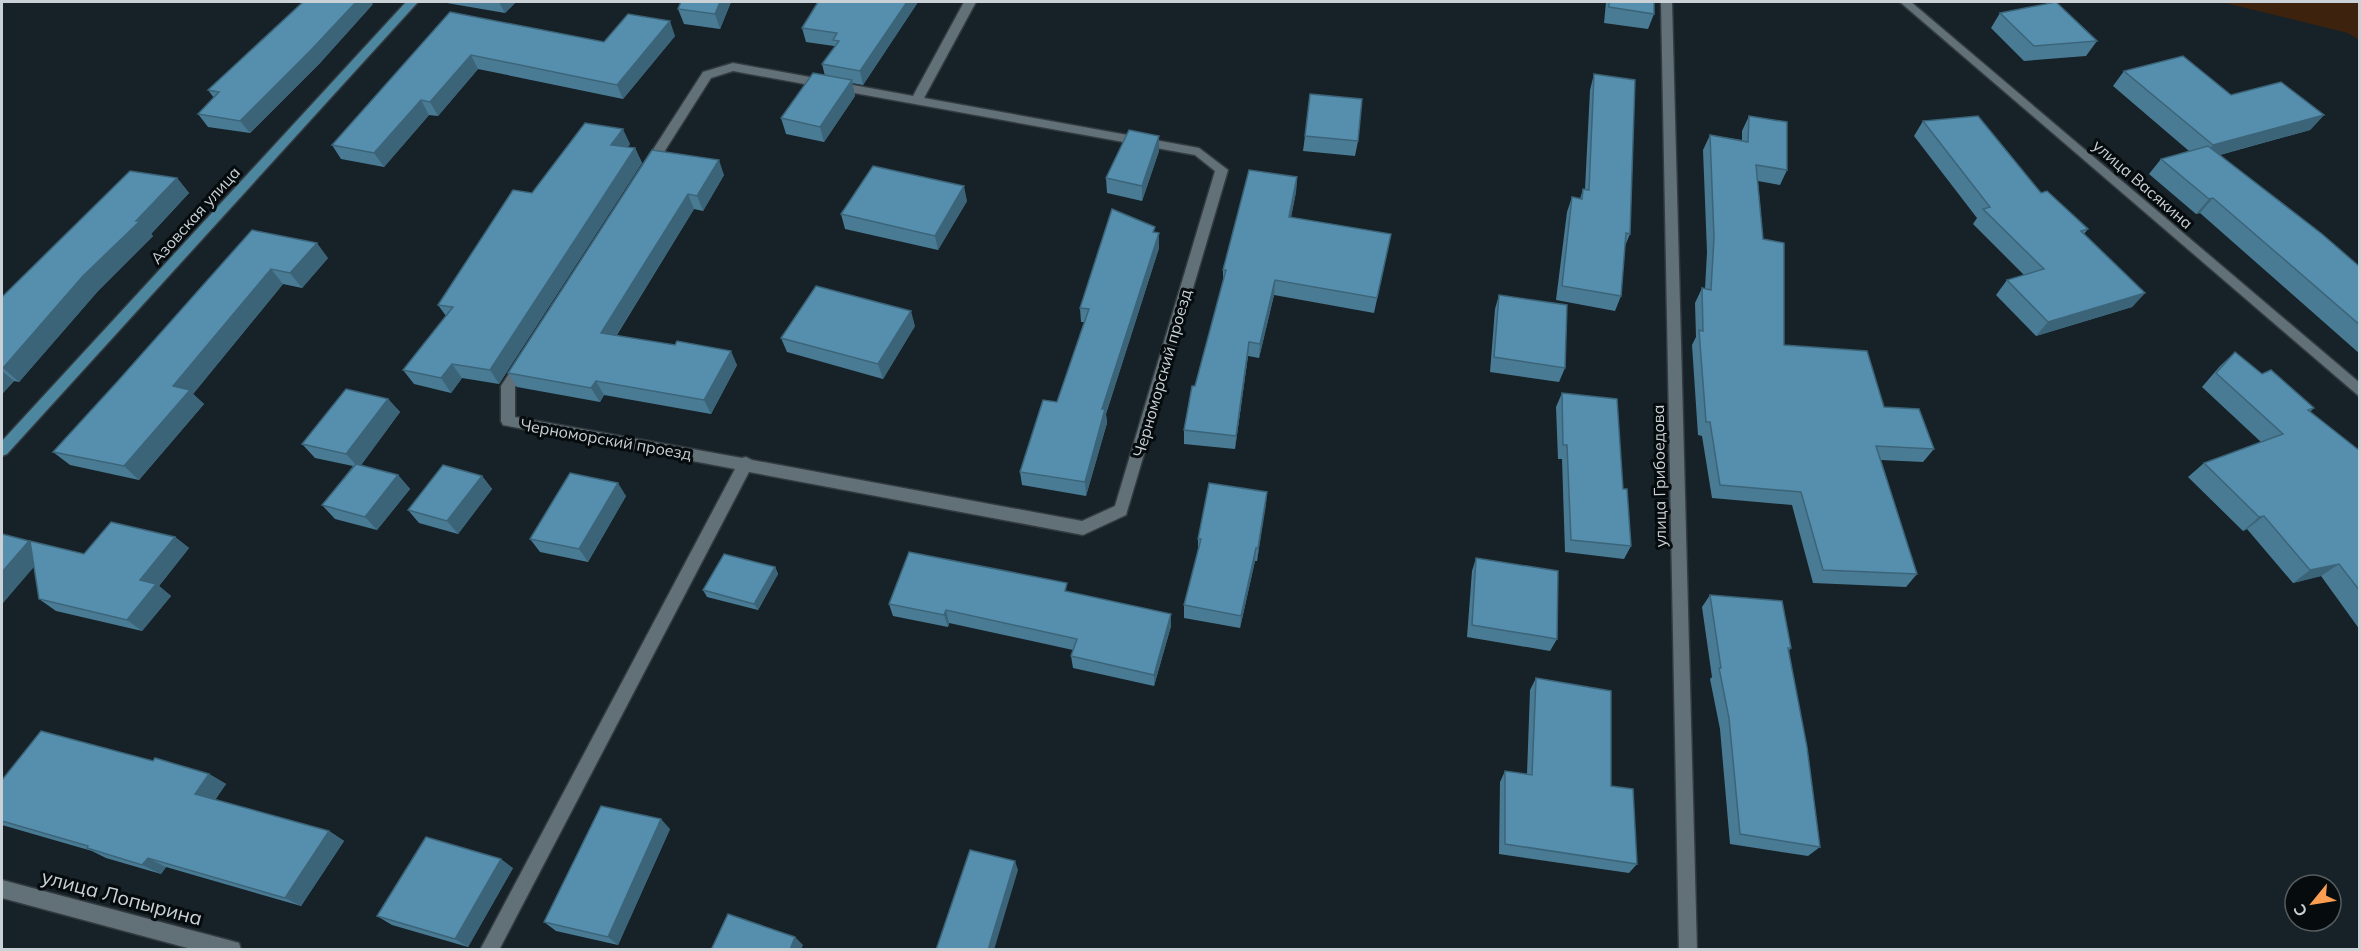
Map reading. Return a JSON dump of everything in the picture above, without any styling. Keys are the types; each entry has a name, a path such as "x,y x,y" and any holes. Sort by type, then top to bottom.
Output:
{"street":[{"name":"Азовская улица","path":"2,450 412,2"},
{"path":"916,101 970,2"},
{"name":"улица Грибоедова","path":"1666,2 1688,950"},
{"name":"улица Васякина","path":"1905,2 2360,392"},
{"name":"Черноморский проезд","path":"733,67 916,101 1199,152 1222,170 1122,510 1083,528 746,463 508,422 508,386 707,75 733,67"},
{"path":"489,950 746,463"},
{"name":"улица Лопырина","path":"2,889 232,950"}],"shaded area":[{"path":"2221,2 2359,2 2359,40 2348,33"}],"building":[{"path":"303,2 356,2 240,121 198,114 219,92 208,90"},
{"path":"681,2 720,2 715,14 678,9"},
{"path":"818,2 907,2 860,71 822,64 839,41 833,40 837,33 802,28"},
{"path":"1609,2 1654,2 1654,14 1609,7"},
{"path":"2056,2 2097,41 2034,46 2000,13"},
{"path":"450,12 604,42 628,14 670,21 617,85 471,55 430,102 421,100 374,153 332,145"},
{"path":"2183,56 2231,95 2281,82 2324,115 2213,145 2124,71"},
{"path":"813,73 852,80 820,127 781,118"},
{"path":"1594,74 1635,80 1630,234 1626,233 1621,296 1562,286 1572,197 1582,199 1583,189 1589,190"},
{"path":"1310,94 1362,99 1358,141 1305,136"},
{"path":"1749,116 1787,122 1787,170 1756,165 1763,239 1784,243 1784,345 1867,351 1884,407 1919,409 1934,449 1876,446 1917,574 1823,570 1801,492 1720,485 1710,422 1706,422 1699,330 1703,331 1702,288 1711,290 1714,237 1710,135 1748,142"},
{"path":"1978,116 2041,193 2047,191 2088,229 2081,231 2145,293 2048,322 2007,280 2044,269 1983,209 1990,207 1923,121"},
{"path":"585,123 623,129 611,145 635,148 490,370 452,364 441,378 403,370 453,307 438,305 513,190 532,193"},
{"path":"1129,130 1159,136 1142,186 1106,178"},
{"path":"2208,146 2322,234 2360,267 2360,325 2213,198 2209,199 2161,159"},
{"path":"652,150 719,160 697,196 688,194 601,333 675,345 677,341 731,351 704,400 596,381 591,388 508,373"},
{"path":"873,166 964,186 935,236 841,214"},
{"path":"1249,170 1297,177 1289,217 1391,234 1377,298 1275,280 1260,344 1249,342 1236,436 1184,430 1192,386 1195,386 1226,270 1223,270"},
{"path":"130,171 177,178 136,221 140,221 83,276 2,368 2,297"},
{"path":"1112,209 1155,227 1153,232 1159,233 1102,409 1105,409 1085,482 1020,472 1043,400 1057,402 1089,309 1080,308"},
{"path":"252,230 317,243 290,273 271,269 173,386 190,390 124,466 53,452 117,382"},
{"path":"816,286 911,311 878,364 781,338"},
{"path":"1499,295 1567,305 1565,368 1494,357"},
{"path":"2235,352 2262,374 2271,370 2314,408 2308,410 2360,451 2360,591 2339,564 2310,570 2264,516 2259,517 2204,463 2283,434 2216,373"},
{"path":"346,389 388,399 346,454 302,444"},
{"path":"1562,393 1617,399 1623,489 1627,489 1631,546 1571,540 1567,445 1563,445"},
{"path":"356,464 398,475 365,517 322,505"},
{"path":"443,465 482,476 447,521 408,510"},
{"path":"570,473 618,483 579,549 530,539"},
{"path":"1209,483 1267,492 1258,548 1256,548 1241,616 1184,605 1201,539 1198,539"},
{"path":"111,522 175,537 140,580 156,584 127,620 39,599 30,541 84,554"},
{"path":"2,534 29,541 2,572"},
{"path":"909,552 1067,583 1065,591 1171,614 1154,675 1071,656 1077,639 946,610 944,615 889,604"},
{"path":"724,554 775,567 754,604 703,590"},
{"path":"1476,558 1558,571 1557,639 1472,625"},
{"path":"1710,595 1782,601 1791,648 1788,648 1807,747 1820,847 1740,834 1729,718 1719,668 1721,668"},
{"path":"1536,678 1611,691 1611,786 1633,789 1637,864 1505,844 1505,771 1532,775"},
{"path":"41,731 153,761 155,758 209,774 195,794 329,831 285,898 148,858 142,865 87,848 88,846 2,821 2,780"},
{"path":"601,806 661,819 608,937 544,922"},
{"path":"426,837 501,859 455,939 377,916"},
{"path":"970,850 1015,861 988,950 936,950"},
{"path":"728,914 795,937 790,950 711,950"}]}
